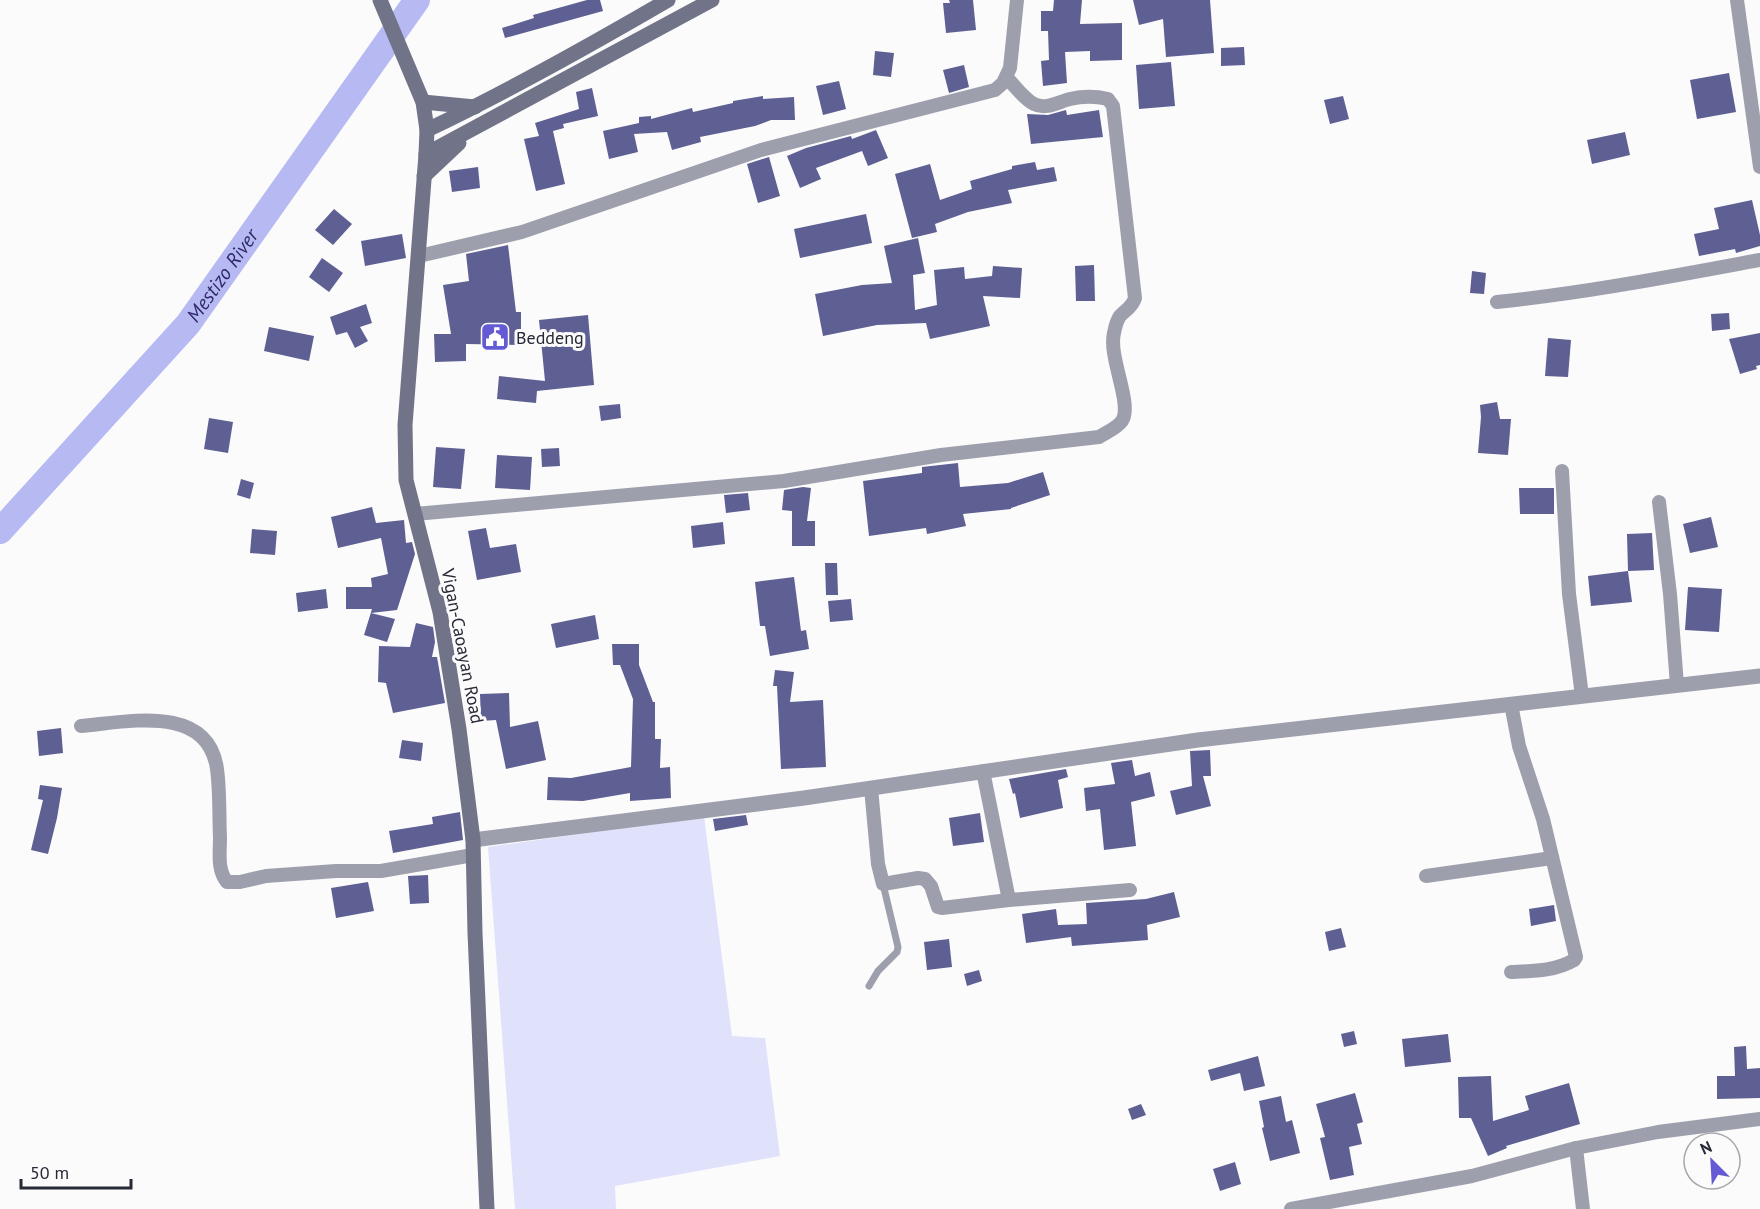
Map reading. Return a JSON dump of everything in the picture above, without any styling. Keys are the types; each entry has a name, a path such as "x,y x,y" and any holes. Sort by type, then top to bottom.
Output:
{"main road":[{"name":"Vigan-Caoayan Road","path":"380,0 422,98 426,130 405,450 406,480 440,612 459,729 473,848 487,1209"},
{"path":"426,130 474,107 668,0"},
{"path":"426,154 712,0"},
{"path":"422,98 474,107"},
{"path":"424,176 475,128"}],"street":[{"path":"419,256 522,232 761,150 995,90 1007,78 1010,68 1017,0"},
{"path":"1737,0 1760,167"},
{"path":"415,514 784,481 941,455 1099,437 1115,428 1123,419 1125,406 1114,354 1113,335 1120,316 1132,306 1135,298 1113,106 1108,99 1094,96 1040,106 1031,103 1007,78"},
{"path":"1497,302 1545,297 1760,260"},
{"path":"1562,471 1569,594 1582,696"},
{"path":"1659,502 1670,594 1677,685"},
{"path":"81,726 140,720 167,721 198,732 207,742 217,768 220,867 227,882 240,882 266,876 336,871 381,871 473,848 1197,740 1760,676"},
{"path":"1511,704 1519,746 1543,819 1576,957 1563,965 1538,971 1511,972"},
{"path":"983,771 1009,900"},
{"path":"871,788 878,864 883,884 923,878 928,880 936,905 942,908 1130,890"},
{"path":"1426,876 1552,858"},
{"path":"1291,1209 1472,1176 1576,1148 1658,1132 1760,1119"},
{"path":"1576,1148 1583,1209"}],"lane":[{"path":"869,987 878,971 897,952 898,947 883,884"}],"shaded area":[{"path":"704,816 732,1036 765,1038 780,1156 615,1186 616,1209 515,1209 488,847"}],"building":[{"path":"587,0 600,0 603,11 505,38 502,28 534,18 533,15"},
{"path":"949,0 973,0 976,30 946,33 943,3 950,3"},
{"path":"1054,0 1082,0 1080,24 1122,23 1122,60 1090,61 1090,51 1065,52 1067,83 1043,86 1041,61 1049,60 1048,31 1041,31 1041,11 1053,11"},
{"path":"1133,0 1210,0 1214,53 1166,57 1163,19 1139,25"},
{"path":"1244,47 1245,65 1221,66 1221,48"},
{"path":"875,51 894,53 891,77 873,75"},
{"path":"1171,62 1175,106 1139,109 1136,65"},
{"path":"964,65 969,87 949,93 943,70"},
{"path":"1729,73 1736,112 1697,119 1690,80"},
{"path":"839,81 846,109 823,115 816,86"},
{"path":"592,88 598,116 563,124 564,128 553,131 565,184 536,191 524,139 539,136 535,123 579,109 576,92"},
{"path":"763,96 763,99 794,97 795,120 771,120 755,126 700,137 701,142 672,150 667,132 634,134 638,152 609,159 603,131 639,123 639,117 651,116 651,119 692,108 693,112 733,103 733,101"},
{"path":"1343,96 1349,119 1330,124 1324,100"},
{"path":"1066,110 1067,115 1099,110 1103,137 1031,144 1027,114 1048,115"},
{"path":"876,130 888,158 868,166 862,151 816,168 821,179 800,188 787,156 806,148 851,136 852,139"},
{"path":"1625,132 1630,155 1592,164 1587,140"},
{"path":"769,157 780,196 758,203 747,164"},
{"path":"1035,162 1037,170 1054,167 1057,181 1008,190 1012,203 968,212 935,224 937,232 912,238 895,174 930,164 940,200 972,189 970,181 1012,169 1012,166"},
{"path":"478,167 480,188 452,192 449,171"},
{"path":"1752,200 1760,235 1760,246 1736,253 1735,249 1699,256 1694,234 1719,229 1714,208"},
{"path":"334,209 352,224 333,245 315,230"},
{"path":"866,214 872,243 800,258 794,229"},
{"path":"402,234 406,258 365,266 361,241"},
{"path":"918,238 925,273 913,275 915,310 937,305 934,270 964,267 965,279 992,276 993,266 1022,268 1020,298 983,296 990,326 930,339 926,323 877,325 823,336 815,294 862,285 892,283 884,246"},
{"path":"508,245 516,312 521,312 521,345 466,344 466,361 435,362 434,334 451,334 443,285 469,281 466,254"},
{"path":"322,258 343,273 329,292 309,277"},
{"path":"1094,265 1095,301 1076,301 1075,266"},
{"path":"1472,271 1486,273 1484,294 1470,293"},
{"path":"366,304 372,323 360,327 368,341 355,348 347,332 336,335 330,317"},
{"path":"1729,313 1730,329 1712,331 1711,314"},
{"path":"588,315 594,385 537,391 536,403 497,399 499,376 545,381 539,320"},
{"path":"269,327 314,336 309,361 264,351"},
{"path":"1760,333 1760,365 1756,366 1757,369 1740,374 1729,339"},
{"path":"1548,338 1571,340 1568,377 1545,376"},
{"path":"1497,402 1500,419 1511,419 1508,455 1478,453 1480,405"},
{"path":"620,404 621,418 601,421 599,406"},
{"path":"209,418 233,422 228,453 204,449"},
{"path":"436,447 465,449 461,489 433,487"},
{"path":"559,448 560,466 542,467 541,449"},
{"path":"497,455 532,457 530,490 495,488"},
{"path":"958,463 960,487 1008,483 1043,472 1050,495 1011,509 963,514 966,526 927,534 926,528 869,536 863,481 922,473 922,467"},
{"path":"241,479 254,483 250,499 237,495"},
{"path":"811,488 807,521 815,521 815,546 792,546 792,511 782,510 784,490"},
{"path":"1519,488 1554,488 1554,514 1520,514"},
{"path":"748,493 750,510 726,513 724,495"},
{"path":"372,507 376,523 404,520 406,543 412,542 415,554 397,610 371,613 395,619 387,642 364,635 372,609 346,609 346,587 372,587 371,578 388,574 381,538 338,548 331,517"},
{"path":"1711,517 1718,547 1690,553 1683,524"},
{"path":"723,522 725,544 693,548 691,526"},
{"path":"486,528 490,548 516,544 521,572 477,580 468,531"},
{"path":"252,529 277,531 275,555 250,553"},
{"path":"1652,533 1654,570 1628,571 1627,534"},
{"path":"825,563 837,563 838,595 826,595"},
{"path":"1628,571 1632,602 1591,606 1588,576"},
{"path":"794,577 801,631 806,630 809,649 770,656 765,626 760,626 755,582"},
{"path":"1688,587 1722,589 1719,632 1685,630"},
{"path":"326,589 328,608 298,612 296,593"},
{"path":"851,599 853,620 830,622 828,601"},
{"path":"595,615 599,639 556,648 551,624"},
{"path":"416,623 433,627 435,642 432,657 437,657 445,703 393,713 386,683 378,682 379,646 410,647"},
{"path":"612,644 639,644 639,665 653,702 655,702 655,739 661,739 660,768 670,767 671,798 630,801 630,793 583,801 547,800 548,777 571,778 631,767 633,699 620,665 613,665"},
{"path":"775,670 794,672 790,702 823,700 826,767 781,769 777,686 773,686"},
{"path":"509,693 510,727 538,721 546,760 506,769 496,720 481,721 480,694"},
{"path":"61,728 63,753 39,756 37,731"},
{"path":"402,740 423,743 421,761 399,758"},
{"path":"1210,750 1211,776 1203,776 1211,806 1176,815 1170,791 1192,786 1190,751"},
{"path":"1132,760 1135,776 1150,772 1155,796 1131,802 1136,846 1104,850 1100,809 1086,811 1084,788 1115,784 1111,763"},
{"path":"1066,769 1068,777 1058,780 1063,808 1020,818 1015,793 1013,794 1009,779"},
{"path":"40,785 62,788 48,854 31,850 43,800 38,799"},
{"path":"460,812 463,840 393,853 389,831 433,824 432,817"},
{"path":"980,813 984,842 953,846 949,818"},
{"path":"746,815 748,825 715,831 713,819"},
{"path":"428,875 429,903 410,904 408,876"},
{"path":"368,882 374,911 336,918 331,888"},
{"path":"1174,892 1180,917 1147,925 1148,940 1072,946 1071,937 1026,943 1022,914 1056,909 1058,925 1087,924 1086,903 1146,899"},
{"path":"1554,905 1556,921 1531,926 1529,909"},
{"path":"1341,928 1346,947 1329,951 1325,932"},
{"path":"949,939 952,967 927,970 924,942"},
{"path":"979,970 982,981 967,986 964,974"},
{"path":"1354,1031 1357,1044 1344,1047 1341,1034"},
{"path":"1448,1034 1451,1062 1405,1067 1402,1039"},
{"path":"1746,1046 1747,1069 1760,1068 1760,1098 1717,1099 1717,1076 1735,1076 1734,1047"},
{"path":"1258,1056 1265,1086 1244,1091 1240,1073 1211,1081 1208,1070"},
{"path":"1491,1076 1493,1121 1529,1110 1525,1096 1569,1083 1580,1124 1506,1146 1507,1148 1488,1156 1471,1118 1459,1118 1458,1077"},
{"path":"1355,1093 1363,1122 1357,1124 1362,1144 1349,1147 1354,1175 1330,1180 1320,1138 1325,1137 1316,1104"},
{"path":"1281,1096 1286,1122 1292,1120 1300,1153 1270,1161 1262,1128 1264,1127 1259,1101"},
{"path":"1141,1104 1146,1115 1132,1120 1128,1109"},
{"path":"1235,1162 1241,1184 1220,1191 1213,1169"}],"waterway":[{"name":"Mestizo River","path":"0,531 188,324 417,0"}],"place":[{"name":"Beddeng","path":"495,337"}]}
